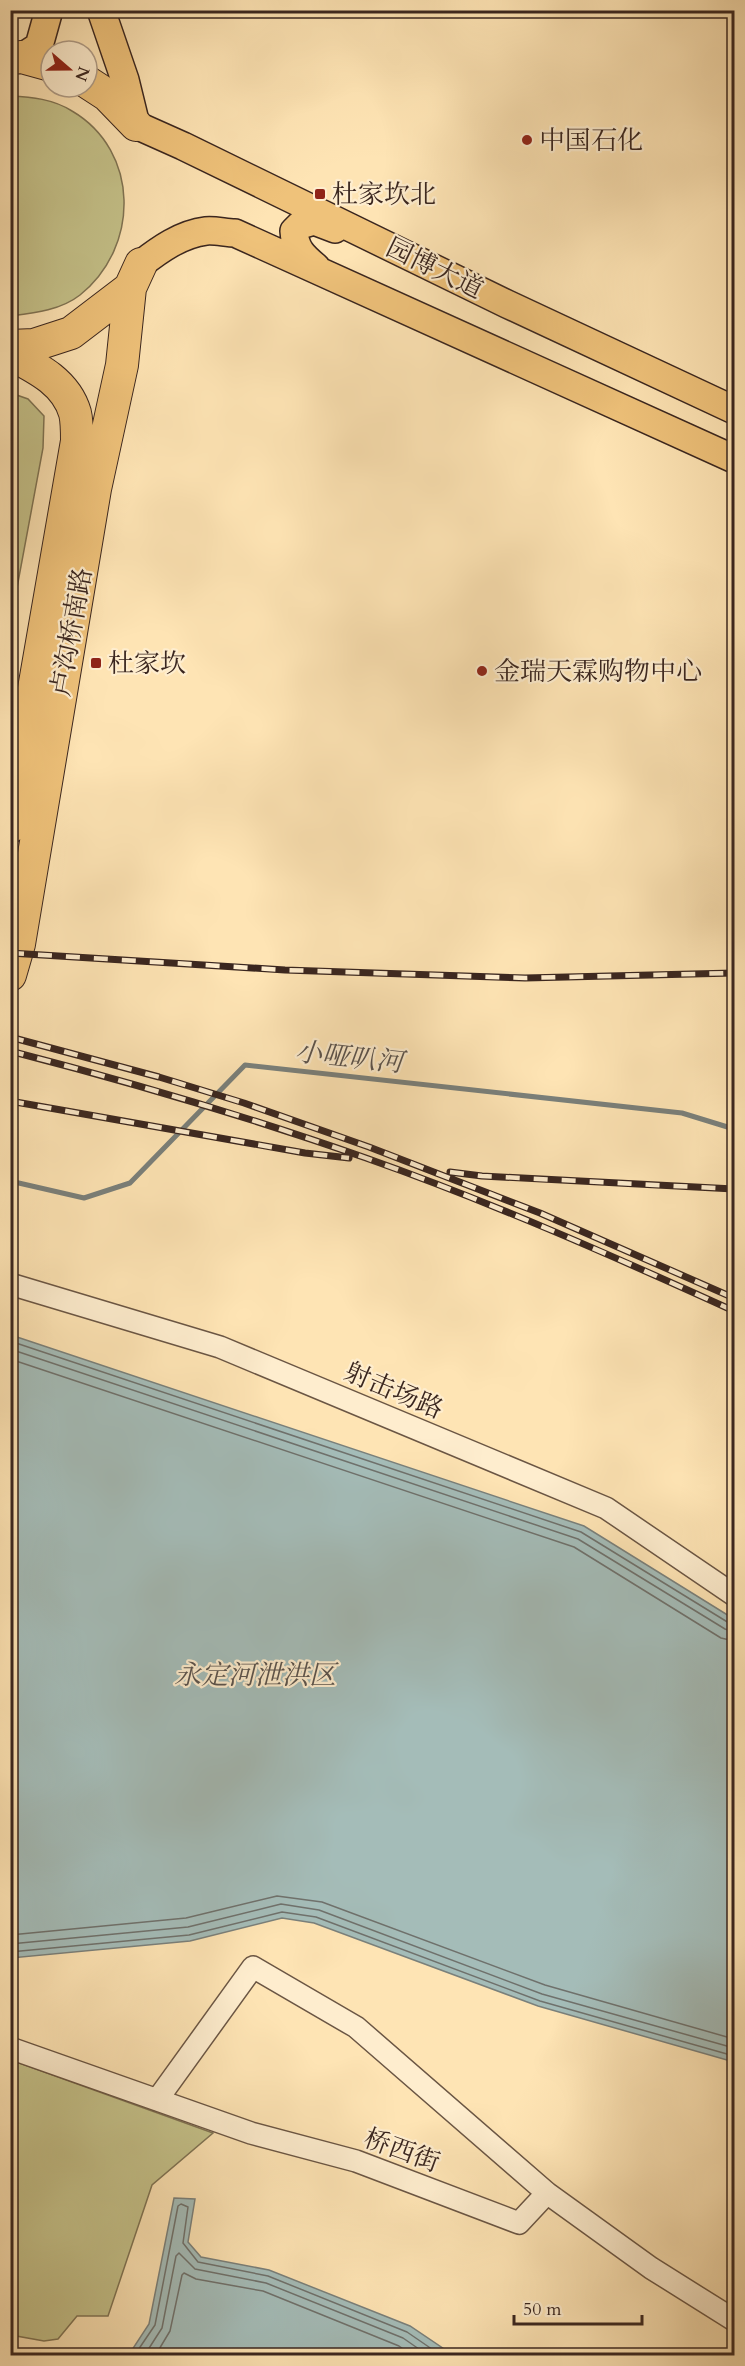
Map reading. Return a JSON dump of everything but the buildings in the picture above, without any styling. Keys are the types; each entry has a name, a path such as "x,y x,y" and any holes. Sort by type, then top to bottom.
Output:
{"highway":[{"path":"99,89 108,95 136,125"},
{"path":"10,346 34,345 71,333 135,276"},
{"name":"卢沟桥南路","path":"10,975 19,944 95,489 122,365 135,276"},
{"name":"卢沟桥南路","path":"10,354 41,370 70,399 76,415 77,441 10,827"}],"main road":[{"path":"28,60 39,46 49,10"},
{"path":"101,10 125,80 136,125"},
{"name":"园博大道","path":"136,125 507,304 735,410"},
{"path":"320,270 301,254 295,243 294,231 300,225 314,220 350,236 385,244"},
{"name":"园博大道","path":"135,276 158,251 178,240 205,231 235,233 735,459"}],"street":[{"name":"射击场路","path":"10,1284 220,1347 606,1508 735,1595"},
{"path":"157,2100 253,1967 356,2027 548,2193 651,2268 735,2320"},
{"name":"桥西街","path":"10,2048 251,2133 356,2161 519,2223 548,2193"}],"shaded area":[{"path":"10,96 50,101 72,111 94,128 110,150 120,174 124,200 122,226 114,252 100,275 80,295 65,304 38,312 11,316"},
{"path":"11,393 28,399 44,416 43,448 11,620"},
{"path":"11,2060 213,2133 152,2185 108,2316 77,2316 58,2339 44,2341 11,2335"}],"water":[{"name":"永定河泄洪区","path":"11,1335 584,1526 734,1619 734,2062 538,2006 314,1923 282,1918 190,1941 11,1958"},
{"path":"174,2198 195,2199 188,2242 201,2257 269,2270 410,2326 453,2355 119,2355 132,2350 149,2324"}],"waterway":[{"name":"小哑叭河","path":"10,1181 84,1198 130,1183 245,1065 682,1113 734,1129"}],"railway":[{"path":"10,953 285,970 525,978 734,973"},
{"path":"10,1037 159,1077 244,1103 369,1147 540,1213 734,1298"},
{"path":"10,1051 189,1101 366,1158 552,1230 734,1311"},
{"path":"10,1101 305,1153 349,1158"},
{"path":"450,1172 482,1176 734,1189"}],"place":[{"name":"中国石化","path":"527,140"},
{"name":"杜家坎北","path":"320,194"},
{"name":"杜家坎","path":"96,663"},
{"name":"金瑞天霖购物中心","path":"482,671"}]}
